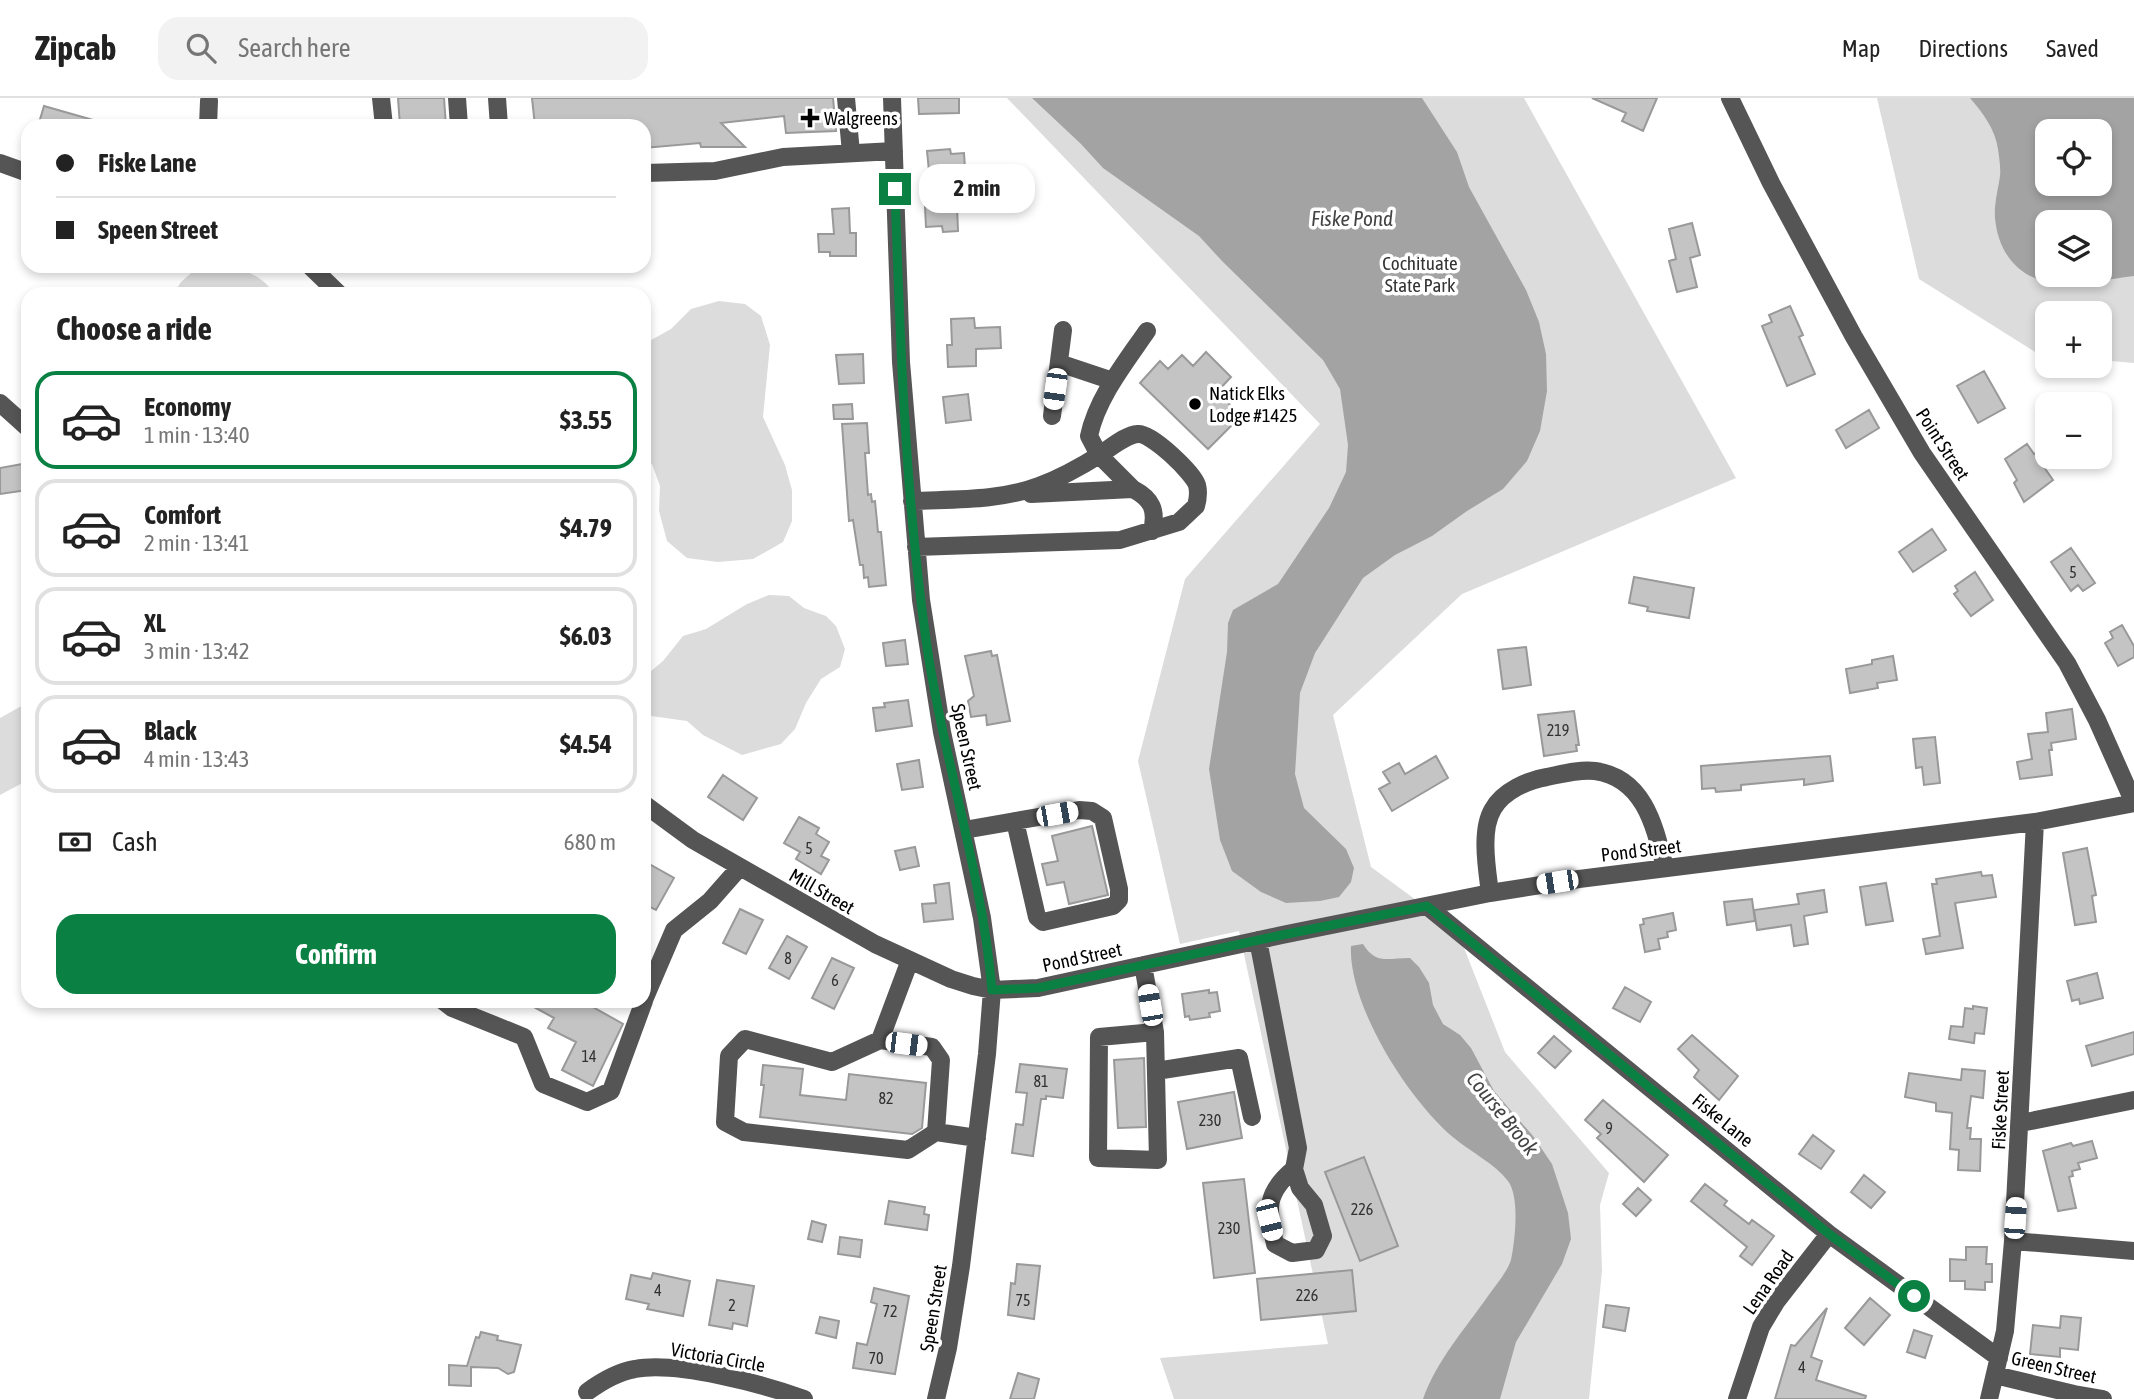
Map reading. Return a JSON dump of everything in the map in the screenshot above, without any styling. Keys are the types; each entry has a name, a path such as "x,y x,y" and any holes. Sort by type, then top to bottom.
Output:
{"street":[{"path":"381,98 383,119"},
{"path":"457,98 458,119"},
{"path":"497,98 498,119"},
{"path":"846,98 851,153"},
{"name":"Speen Street","path":"892,98 901,362 921,600 934,687 982,918 992,990 959,1279 936,1399"},
{"name":"Point Street","path":"1730,98 1771,183 1854,337 1922,453 2067,663 2097,720 2134,803"},
{"path":"208,119 209,101"},
{"path":"651,173 716,171 783,157 894,151"},
{"path":"0,163 21,170"},
{"path":"317,273 332,287"},
{"path":"1052,416 1063,330"},
{"path":"1147,331 1113,381 1091,425 1089,436 1099,455 1133,489 1146,496 1155,520 1152,531"},
{"path":"1059,362 1113,381"},
{"path":"0,403 21,422"},
{"path":"916,547 1120,540 1179,522 1196,506 1198,496 1194,478 1148,436 1139,434 1126,438 1041,485 1010,495"},
{"path":"912,501 1133,489"},
{"path":"1490,893 1486,832 1493,808 1513,789 1539,778 1569,773 1596,771 1623,781 1642,801 1652,819 1665,868"},
{"name":"Pond Street","path":"992,990 1038,988 1490,893 1579,879 2035,822 2134,803"},
{"name":"Mill Street","path":"651,809 693,840 833,922 951,979 992,990"},
{"path":"964,830 1014,821 1079,810 1092,811 1103,818 1119,889 1119,900 1113,906 1043,922 1037,917 1014,821"},
{"name":"Fiske Street","path":"1989,1399 2008,1305 2021,1124 2035,822"},
{"path":"651,984 674,930 710,901 740,867"},
{"name":"Fiske Lane","path":"1427,906 1829,1234 1997,1366"},
{"path":"1258,940 1298,1148 1294,1169"},
{"path":"880,1040 910,961"},
{"path":"1143,965 1155,1032 1158,1160 1098,1158 1099,1037 1155,1032"},
{"path":"454,1008 524,1037 543,1084 587,1102 611,1091 641,1008"},
{"path":"936,1132 941,1060 932,1047 880,1040 832,1062 745,1039 729,1056 725,1122 744,1132 908,1150 936,1132 977,1138"},
{"path":"1156,1071 1239,1058 1252,1116"},
{"path":"2021,1124 2134,1100"},
{"name":"Lena Road","path":"1737,1399 1761,1327 1776,1302 1829,1234"},
{"path":"2013,1241 2134,1251"},
{"name":"Green Street","path":"1997,1366 2074,1394 2103,1399"},
{"name":"Victoria Circle","path":"587,1392 622,1372 652,1367 756,1383 804,1399"}],"green space":[{"name":"Cochituate State Park","path":"1007,98 1524,98 1736,478 1462,594 1333,715 1371,867 1457,930 1505,1052 1609,1173 1600,1205 1602,1271 1589,1399 1174,1399 1160,1358 1328,1344 1239,931 1180,944 1138,761 1185,579 1320,424"},
{"path":"1877,98 2134,98 2134,363 2112,361 2112,301 2035,301 2035,352 1919,279"},
{"path":"191,273 250,273 269,287 178,287"},
{"path":"719,301 745,304 761,316 770,345 763,417 785,465 792,490 792,521 783,542 753,559 718,562 687,558 667,541 659,511 660,486 651,464 651,340 671,329 691,309"},
{"path":"769,595 789,596 804,608 826,616 836,626 845,649 840,667 821,679 806,703 795,729 781,744 742,755 703,735 687,721 651,716 651,671 683,636 706,629 747,604"},
{"path":"21,706 21,784 0,795 0,718"}],"water":[{"name":"Fiske Pond","path":"1032,98 1422,98 1457,152 1469,187 1526,290 1539,322 1546,354 1547,391 1540,431 1527,461 1503,489 1432,536 1395,555 1363,578 1315,653 1300,693 1295,774 1304,808 1346,849 1354,868 1351,882 1339,897 1286,903 1261,892 1232,871 1220,840 1209,769 1227,652 1228,623 1233,610 1278,584 1329,508 1346,472 1348,445 1340,389 1323,360 1199,236 1103,168"},
{"path":"1970,98 2134,98 2134,276 2112,279 2112,210 2035,210 2035,278 2012,262 1997,231 1995,218 1999,159 1988,122"},
{"name":"Course Brook","path":"1363,944 1378,958 1410,958 1419,967 1429,983 1433,1005 1443,1024 1460,1035 1471,1048 1494,1091 1533,1136 1552,1164 1568,1213 1571,1239 1562,1264 1516,1342 1500,1399 1423,1399 1444,1358 1509,1265 1515,1231 1514,1197 1512,1188 1503,1175 1437,1122 1401,1077 1370,1023 1360,996 1353,970 1351,946"}],"building":[{"path":"398,98 444,98 446,119 400,119"},
{"path":"532,98 833,98 836,131 786,133 784,116 721,123 745,147 701,147 700,143 651,147 651,119 534,119"},
{"path":"918,98 959,98 959,113 919,114"},
{"path":"1592,98 1657,98 1643,131 1622,121 1626,113"},
{"path":"44,106 90,119 40,119"},
{"path":"950,149 951,154 964,153 965,168 995,167 995,185 1004,185 1005,203 957,205 958,231 943,232 942,226 926,227 925,207 930,207 930,201 954,200 953,170 929,171 927,151"},
{"path":"849,208 850,233 856,233 856,256 830,256 830,252 819,252 818,234 834,234 832,209"},
{"path":"1692,223 1700,255 1690,258 1697,287 1677,292 1669,261 1676,259 1669,229"},
{"path":"1790,306 1803,335 1799,337 1815,374 1787,386 1762,326 1772,322 1769,315"},
{"path":"974,318 975,328 1000,327 1001,348 976,349 976,366 948,367 947,345 952,345 951,319"},
{"name":"Natick Elks Lodge #1425","path":"1206,352 1231,377 1217,392 1241,416 1208,449 1140,383 1160,361 1168,369 1182,355 1193,366"},
{"path":"863,354 864,383 839,384 836,355"},
{"path":"1984,371 2005,408 1978,423 1957,386"},
{"path":"968,394 971,420 946,423 943,397"},
{"path":"852,404 853,419 834,419 833,405"},
{"path":"1869,410 1879,428 1846,448 1836,430"},
{"path":"867,423 869,453 865,453 868,495 871,494 872,502 875,501 886,585 869,587 868,577 864,578 863,565 860,565 853,520 849,521 842,424"},
{"path":"2027,444 2035,454 2035,469 2045,469 2053,480 2024,502 2014,483 2017,480 2005,459"},
{"path":"21,464 21,491 0,494 0,468"},
{"path":"1932,529 1946,550 1913,572 1899,552"},
{"path":"2071,548 2095,583 2083,591 2078,585 2071,591 2051,562"},
{"path":"1975,572 1993,600 1971,616 1954,594 1958,591 1955,586"},
{"path":"1634,577 1694,588 1689,618 1647,611 1648,607 1629,603"},
{"path":"2122,625 2134,646 2134,657 2118,666 2105,643 2113,638 2110,632"},
{"path":"905,640 908,664 886,666 883,643"},
{"path":"1526,647 1531,685 1503,689 1498,650"},
{"path":"991,651 992,656 997,655 1010,721 987,725 986,715 971,717 968,701 974,696 965,656"},
{"path":"1893,656 1897,680 1877,683 1878,688 1850,693 1846,669 1872,664 1872,660"},
{"path":"908,700 912,726 876,731 873,708 885,707 884,703"},
{"path":"2072,709 2076,739 2051,743 2052,750 2049,750 2052,775 2020,779 2017,762 2032,759 2028,734 2048,732 2046,713"},
{"path":"1574,711 1579,745 1576,745 1577,751 1544,756 1538,715"},
{"path":"1935,737 1940,783 1924,785 1922,767 1916,768 1913,739"},
{"path":"1436,756 1448,778 1392,811 1379,789 1390,783 1383,772 1399,763 1405,774"},
{"path":"1830,756 1833,781 1804,785 1804,779 1741,785 1741,790 1716,792 1715,788 1702,789 1701,766"},
{"path":"919,760 923,787 902,790 897,764"},
{"path":"723,775 757,798 743,820 708,797"},
{"path":"799,817 819,828 816,834 829,842 821,856 829,860 821,874 796,859 800,852 784,843"},
{"path":"1092,826 1108,895 1069,904 1064,882 1047,885 1042,864 1058,861 1052,836"},
{"path":"915,847 919,866 900,870 895,851"},
{"path":"2087,848 2096,895 2092,896 2096,922 2075,925 2063,853"},
{"path":"651,865 674,878 656,910 651,908"},
{"path":"1981,872 1982,876 1992,875 1996,897 1955,903 1963,948 1926,954 1923,939 1940,936 1932,884 1937,884 1936,879"},
{"path":"949,883 953,919 924,922 922,904 936,903 934,885"},
{"path":"1886,883 1893,921 1866,925 1860,887"},
{"path":"1824,890 1827,912 1804,916 1808,944 1794,946 1791,925 1757,930 1754,910 1799,904 1797,894"},
{"path":"1752,899 1755,921 1727,925 1724,902"},
{"path":"740,909 763,920 746,954 723,943"},
{"path":"1673,913 1676,930 1667,932 1668,937 1658,939 1660,949 1645,952 1640,925 1644,924 1643,919"},
{"path":"787,936 807,947 789,979 769,968"},
{"path":"832,958 854,968 834,1009 812,998"},
{"path":"2097,973 2103,998 2080,1004 2079,999 2072,1001 2067,981"},
{"path":"1625,987 1651,1002 1640,1022 1613,1008"},
{"path":"1209,990 1209,993 1217,992 1220,1011 1209,1013 1210,1017 1190,1020 1189,1016 1185,1017 1182,994"},
{"path":"1973,1006 1987,1008 1984,1034 1975,1033 1974,1043 1949,1039 1951,1026 1963,1027 1965,1008 1973,1009"},
{"path":"536,1008 595,1008 623,1024 593,1086 562,1070 576,1042 548,1028 554,1018"},
{"path":"2134,1032 2134,1054 2092,1066 2086,1046"},
{"path":"1692,1035 1738,1076 1719,1100 1694,1077 1699,1070 1678,1049"},
{"path":"1554,1036 1571,1051 1555,1068 1538,1053"},
{"path":"1144,1058 1146,1127 1118,1128 1114,1060"},
{"path":"1020,1064 1067,1069 1063,1098 1046,1096 1046,1099 1041,1099 1033,1156 1012,1153 1016,1124 1023,1125 1027,1093 1016,1092"},
{"path":"763,1065 803,1069 800,1095 846,1100 849,1074 926,1083 922,1128 912,1134 760,1117 764,1085 761,1085"},
{"path":"1962,1069 1985,1071 1983,1098 1971,1096 1967,1128 1971,1128 1970,1139 1981,1139 1980,1171 1958,1170 1959,1150 1950,1149 1952,1113 1936,1111 1936,1103 1905,1097 1909,1073 1961,1080"},
{"path":"1234,1092 1242,1138 1187,1149 1178,1102"},
{"path":"1603,1100 1668,1155 1644,1182 1597,1138 1601,1134 1585,1120"},
{"path":"1813,1135 1834,1151 1821,1169 1799,1154"},
{"path":"2092,1141 2097,1158 2078,1163 2080,1169 2072,1171 2073,1176 2069,1177 2076,1208 2058,1211 2043,1151 2071,1143 2073,1146"},
{"path":"1364,1157 1398,1246 1360,1261 1325,1172"},
{"path":"1864,1175 1885,1192 1871,1208 1851,1192"},
{"path":"1244,1179 1255,1273 1214,1278 1203,1183"},
{"path":"1705,1184 1727,1201 1724,1205 1749,1224 1752,1220 1774,1236 1752,1265 1740,1256 1747,1247 1691,1201"},
{"path":"1638,1188 1651,1200 1636,1216 1623,1204"},
{"path":"889,1201 925,1207 924,1214 929,1215 927,1230 885,1224"},
{"path":"812,1221 826,1225 822,1242 808,1239"},
{"path":"840,1237 862,1240 860,1257 838,1254"},
{"path":"1966,1247 1987,1247 1986,1264 1992,1264 1992,1282 1985,1282 1985,1290 1965,1289 1965,1281 1950,1281 1950,1259 1966,1260"},
{"path":"1017,1264 1040,1266 1034,1319 1008,1315 1011,1283 1015,1284"},
{"path":"1352,1270 1356,1311 1261,1320 1257,1279"},
{"path":"653,1273 690,1281 683,1316 647,1309 649,1304 626,1299 631,1275 651,1279"},
{"path":"717,1280 754,1286 747,1326 733,1323 732,1329 709,1325"},
{"path":"874,1288 909,1296 895,1374 853,1368 857,1343 867,1345 877,1304 871,1302"},
{"path":"1870,1298 1890,1315 1864,1345 1845,1328"},
{"path":"1606,1305 1629,1308 1625,1331 1603,1327"},
{"path":"1827,1308 1811,1357 1822,1361 1816,1380 1866,1396 1865,1399 1775,1399 1791,1345 1795,1346"},
{"path":"2061,1316 2081,1318 2078,1350 2060,1348 2060,1357 2030,1354 2033,1325 2060,1328"},
{"path":"820,1317 839,1321 836,1338 816,1333"},
{"path":"1914,1330 1932,1336 1925,1358 1907,1352"},
{"path":"481,1332 498,1336 497,1340 521,1345 514,1372 508,1374 498,1368 471,1367 471,1386 449,1385 449,1365 467,1366 476,1337 479,1338"},
{"path":"1018,1373 1039,1379 1034,1399 1010,1399"}],"place":[{"name":"Walgreens","path":"810,118"},
{"name":"Natick Elks Lodge #1425","path":"1195,404"}],"route":[{"path":"895,189 901,362 921,600 942,732 982,918 992,990 1038,988 1427,906 1829,1234 1914,1296"}]}
